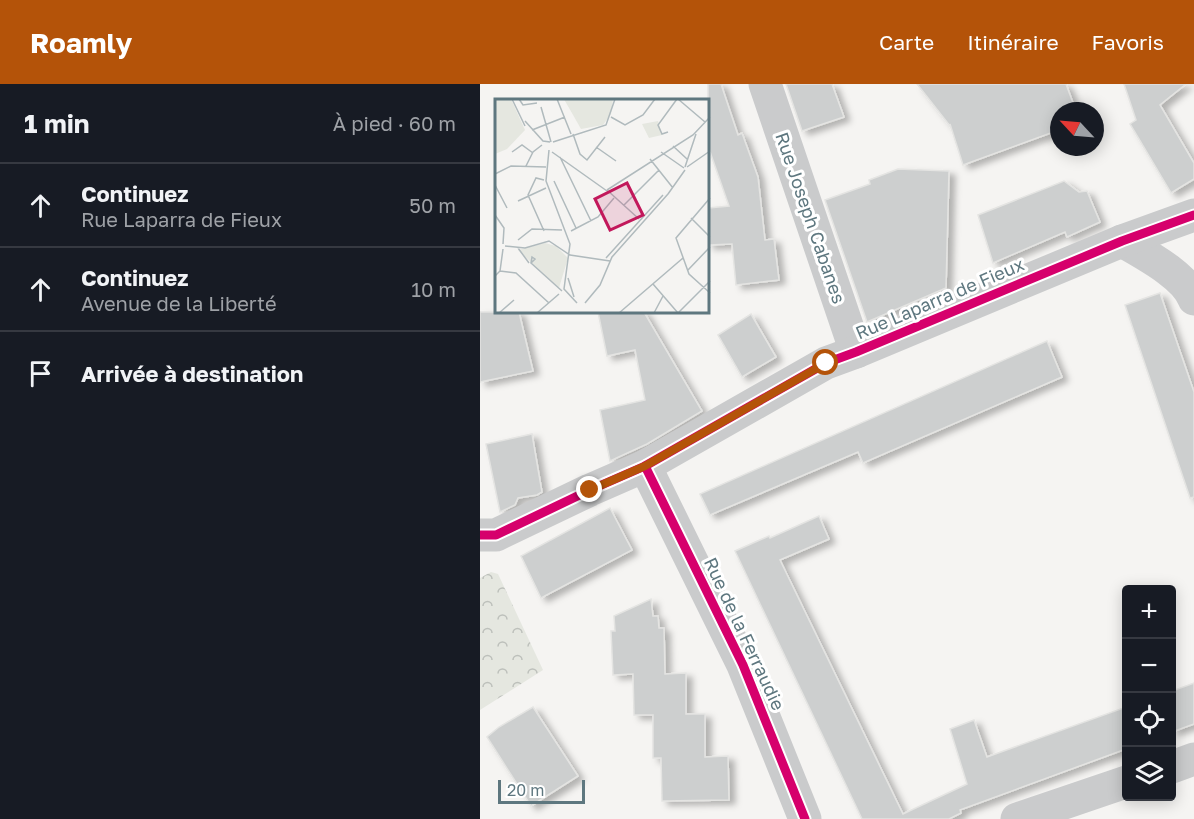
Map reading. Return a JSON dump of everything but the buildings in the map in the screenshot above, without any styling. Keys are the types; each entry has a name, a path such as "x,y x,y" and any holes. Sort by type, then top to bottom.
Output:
{"street":[{"name":"Rue Joseph Cabanes","path":"765,84 856,352"},
{"name":"Rue Laparra de Fieux","path":"485,538 645,466 826,363 1122,241 1194,215"},
{"path":"1122,241 1164,266 1191,291 1194,299"},
{"name":"Rue de la Ferraudie","path":"645,466 743,665 805,819"},
{"path":"1176,766 1194,759"},
{"path":"1017,819 1122,783"}],"green space":[{"path":"491,572 498,574 543,670 480,710 480,578"}],"cycle path":[{"path":"480,535 496,535 645,466 826,363 1122,241 1194,215"},
{"path":"645,466 743,665 805,819"}],"route":[{"path":"590,490 645,466 826,363"}]}
